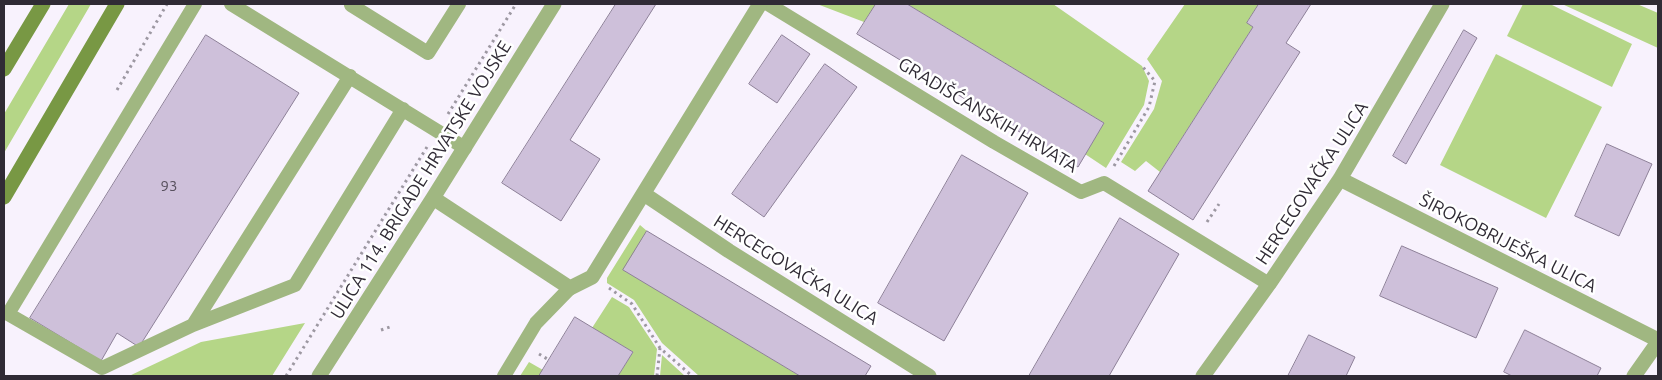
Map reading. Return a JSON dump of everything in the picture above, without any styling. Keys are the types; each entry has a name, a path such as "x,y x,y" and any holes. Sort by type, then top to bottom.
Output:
{"main road":[{"path":"4,68 43,4"},
{"path":"4,197 117,4"}],"street":[{"name":"ULICA 114. BRIGADE HRVATSKE VOJSKE","path":"319,376 465,148 554,4"},
{"path":"433,198 570,288 592,277 760,4"},
{"name":"HERCEGOVAČKA ULICA","path":"1203,376 1270,284 1340,179 1442,4"},
{"name":"ŠIROKOBRIJEŠKA ULICA","path":"1340,179 1658,341"},
{"name":"HERCEGOVAČKA ULICA","path":"644,194 738,256 929,376"},
{"path":"1634,376 1658,341"}],"lane":[{"path":"195,4 8,314 102,368 193,325 295,284 404,109"},
{"path":"230,4 465,148"},
{"path":"351,5 428,52 459,4"},
{"name":"GRADIŠĆANSKIH HRVATA","path":"768,4 994,142 1081,192 1104,184"},
{"path":"193,325 350,76"},
{"path":"1104,184 1270,284"},
{"path":"504,376 536,324 570,288"}],"path":[{"path":"286,376 516,4"},
{"path":"1104,184 1149,107 1155,81 1142,66"},
{"path":"592,277 632,304 660,348 692,376"},
{"path":"381,330 393,326"},
{"path":"656,376 660,348"}],"green space":[{"path":"69,4 91,4 4,153 4,114"},
{"path":"817,4 876,4 864,22"},
{"path":"907,4 1053,4 1142,66 1149,81 1144,105 1106,168 1085,154 1104,123"},
{"path":"1185,4 1259,4 1247,22 1253,27 1160,172 1146,161 1135,171 1121,162 1154,109 1162,81 1147,59"},
{"path":"1523,4 1550,4 1632,44 1612,87 1507,36"},
{"path":"1562,4 1637,4 1658,13 1658,48"},
{"path":"1496,54 1602,107 1546,218 1440,165"},
{"path":"640,225 647,231 624,270 800,376 699,376 662,343 634,300 607,283 607,278"},
{"path":"612,297 629,307 657,349 654,376 618,376 633,352 592,328"},
{"path":"305,323 272,376 129,376 201,342"},
{"path":"662,355 685,376 660,376"},
{"path":"529,362 543,370 539,376 520,376"}],"building":[{"path":"616,4 656,4 570,140 600,159 561,221 502,183"},
{"path":"876,4 907,4 1104,123 1078,167 857,34"},
{"path":"1259,4 1311,4 1286,43 1300,52 1193,220 1148,191 1253,27 1247,23"},
{"path":"1464,30 1477,38 1406,164 1393,156"},
{"path":"206,35 299,93 139,347 117,333 101,361 30,318"},
{"path":"782,35 810,54 777,103 749,84"},
{"path":"825,64 857,87 764,217 732,194"},
{"path":"1607,144 1652,164 1619,236 1575,216"},
{"path":"962,155 1028,193 944,341 878,303"},
{"path":"1120,218 1179,254 1109,376 1029,376"},
{"path":"647,231 871,366 865,376 800,376 623,270"},
{"path":"1402,246 1498,288 1476,338 1380,296"},
{"path":"575,317 633,352 618,376 539,376"},
{"path":"1525,330 1601,368 1597,376 1512,376 1504,372"},
{"path":"1309,335 1355,357 1346,376 1288,376"}]}
